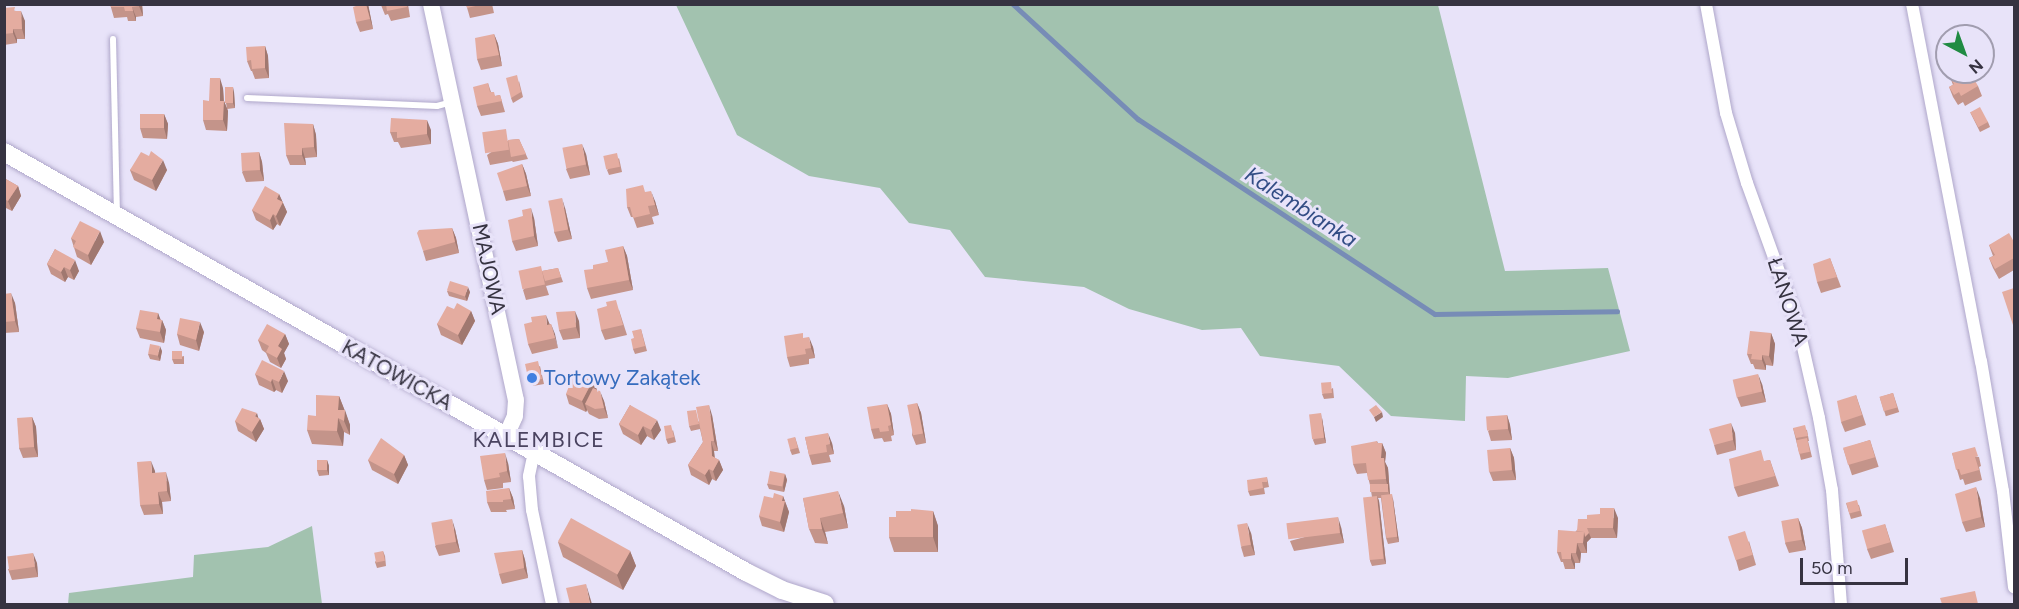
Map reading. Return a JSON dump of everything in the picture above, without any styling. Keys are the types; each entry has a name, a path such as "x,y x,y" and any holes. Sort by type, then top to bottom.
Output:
{"main road":[{"name":"KATOWICKA","path":"4,152 746,572 782,590 825,604"}],"street":[{"name":"MAJOWA","path":"431,4 516,400 515,416 506,436"},
{"name":"ŁANOWA","path":"1706,4 1726,114 1747,183 1797,321 1819,418 1832,490 1841,604"},
{"path":"1912,4 1981,361 2003,492 2014,587"},
{"path":"534,452 529,476 532,510 552,604"}],"lane":[{"path":"113,39 117,216"},
{"path":"247,98 437,106 452,102"}],"green space":[{"path":"676,5 1438,5 1505,271 1608,268 1630,351 1508,378 1466,376 1465,421 1391,416 1339,366 1260,356 1241,328 1202,330 1129,309 1084,287 985,277 950,230 909,223 880,188 809,176 737,135"},
{"path":"312,526 322,604 68,604 69,593 193,577 194,555 268,547"}],"building":[{"path":"110,4 139,4 139,6 132,7 133,11 125,11 124,7 111,7"},
{"path":"355,4 366,4 370,19 356,22 353,7 356,6"},
{"path":"386,4 406,4 407,7 387,11"},
{"path":"466,4 484,4 467,8"},
{"path":"15,7 14,11 21,11 22,29 13,29 13,33 4,34 4,8"},
{"path":"494,34 499,55 477,59 475,38"},
{"path":"265,46 265,68 252,69 251,60 247,61 246,47"},
{"path":"517,75 521,92 511,98 506,78"},
{"path":"210,78 220,78 220,101 224,101 223,120 203,120 203,100 209,101"},
{"path":"488,83 490,92 494,92 495,96 500,95 502,101 477,106 473,87"},
{"path":"1954,84 1977,84 1978,86 1961,96 1959,92 1954,95 1949,87"},
{"path":"225,87 233,87 233,103 225,103"},
{"path":"1980,107 1988,122 1978,127 1970,112"},
{"path":"140,114 164,114 164,128 140,128"},
{"path":"391,118 427,120 427,134 397,138 397,132 390,132"},
{"path":"284,123 313,124 314,147 302,148 302,155 286,155"},
{"path":"506,129 509,150 485,153 482,132"},
{"path":"519,139 526,154 511,157 508,140"},
{"path":"582,144 586,165 566,168 562,148"},
{"path":"151,151 163,160 152,180 130,170 141,152 149,156"},
{"path":"259,152 260,170 242,171 241,153"},
{"path":"617,153 620,167 606,170 603,156"},
{"path":"522,164 527,186 503,191 497,173"},
{"path":"4,178 18,186 8,201 4,199"},
{"path":"643,185 645,192 651,191 655,205 648,206 650,214 633,218 630,207 627,207 626,189"},
{"path":"265,186 279,194 277,199 283,202 276,216 273,214 270,220 252,210"},
{"path":"562,198 568,229 554,232 548,201"},
{"path":"531,208 534,236 512,241 508,220 523,216 522,210"},
{"path":"80,221 100,231 88,255 73,247 76,241 71,238"},
{"path":"452,228 455,242 423,251 417,233 419,230"},
{"path":"2009,233 2014,242 2014,258 1995,269 1989,258 1995,255 1989,245"},
{"path":"623,246 629,280 587,288 584,270 593,269 593,265 608,262 605,250"},
{"path":"55,249 75,260 70,270 64,267 61,272 47,264"},
{"path":"1830,258 1837,277 1817,282 1813,264"},
{"path":"541,266 545,285 522,289 519,271"},
{"path":"558,268 561,277 545,281 542,271"},
{"path":"450,281 468,287 465,296 447,291"},
{"path":"2014,288 2014,325 2013,325 2002,292"},
{"path":"11,293 15,321 4,322 4,294"},
{"path":"616,300 623,325 601,330 597,309 607,306 606,302"},
{"path":"457,303 471,311 458,335 437,324 447,306 454,309"},
{"path":"140,310 158,313 157,319 162,320 160,332 136,328"},
{"path":"575,311 576,327 559,330 556,312"},
{"path":"546,315 547,325 551,324 555,338 528,344 524,324 532,322 531,317"},
{"path":"180,318 200,322 196,340 177,334"},
{"path":"267,324 285,334 278,346 282,349 277,358 266,352 269,346 258,340"},
{"path":"641,329 645,346 633,349 632,331"},
{"path":"1750,331 1771,333 1769,356 1762,355 1762,360 1751,359 1752,354 1747,354"},
{"path":"803,333 803,338 809,337 811,348 805,349 806,354 787,357 784,336"},
{"path":"150,344 160,346 158,356 148,354"},
{"path":"172,351 182,351 182,359 172,359"},
{"path":"262,360 284,371 279,382 272,379 271,382 255,374"},
{"path":"538,361 542,379 531,381 525,364"},
{"path":"575,370 593,380 582,401 566,394"},
{"path":"1758,374 1762,392 1737,397 1733,380"},
{"path":"1331,382 1332,393 1322,394 1321,383"},
{"path":"593,388 600,391 604,408 595,409 585,404"},
{"path":"1893,393 1897,407 1884,411 1880,397"},
{"path":"316,395 339,396 338,410 345,410 344,421 338,418 337,431 307,430 308,415 316,416"},
{"path":"1856,395 1862,415 1841,422 1837,401"},
{"path":"917,403 923,433 913,435 907,405"},
{"path":"887,404 891,425 888,426 889,431 880,432 879,428 871,429 867,407"},
{"path":"630,405 657,420 651,430 643,426 638,435 619,424"},
{"path":"709,405 714,441 711,441 712,456 719,460 713,471 709,469 705,475 688,465 703,442 696,407"},
{"path":"1376,405 1382,412 1374,417 1369,410"},
{"path":"242,408 257,413 255,416 260,419 252,432 235,421"},
{"path":"696,410 699,424 689,426 687,411"},
{"path":"1321,413 1324,438 1312,439 1309,414"},
{"path":"1507,415 1508,429 1487,430 1486,416"},
{"path":"32,417 34,447 19,448 17,418"},
{"path":"1731,423 1733,440 1714,445 1709,429"},
{"path":"671,425 674,437 666,439 664,426"},
{"path":"1805,425 1808,436 1796,438 1793,428"},
{"path":"828,433 830,444 826,445 827,452 809,455 805,437"},
{"path":"795,437 798,448 790,450 787,439"},
{"path":"381,438 404,455 394,474 368,460"},
{"path":"1807,438 1810,452 1799,454 1796,440"},
{"path":"1870,440 1875,457 1848,465 1843,448"},
{"path":"1377,441 1377,443 1382,443 1381,458 1384,458 1386,479 1368,480 1366,463 1353,464 1351,446"},
{"path":"1975,447 1979,470 1961,475 1959,469 1956,470 1952,453"},
{"path":"1510,448 1512,470 1489,472 1487,450"},
{"path":"1761,450 1764,461 1770,460 1775,476 1734,487 1729,459"},
{"path":"505,453 507,471 499,473 500,477 484,480 480,456"},
{"path":"317,460 327,460 327,470 317,470"},
{"path":"151,461 152,473 166,472 167,491 158,492 159,504 140,505 137,462"},
{"path":"770,471 785,474 782,487 768,484"},
{"path":"1267,477 1267,482 1262,482 1263,488 1248,491 1247,480"},
{"path":"1370,484 1388,484 1388,492 1370,492"},
{"path":"1976,487 1981,517 1962,522 1955,494"},
{"path":"509,488 511,499 503,500 503,502 487,502 486,491"},
{"path":"838,491 843,513 820,518 822,529 809,529 803,498"},
{"path":"774,493 783,496 782,501 785,501 780,522 759,516 764,496 773,498"},
{"path":"1392,494 1397,537 1386,538 1381,495"},
{"path":"1377,496 1384,559 1370,560 1363,497"},
{"path":"1857,500 1860,511 1849,513 1846,503"},
{"path":"1600,508 1614,508 1613,528 1587,528 1587,515 1600,514"},
{"path":"911,509 933,511 933,537 889,537 889,517 896,517 896,511 911,511"},
{"path":"1338,517 1340,533 1288,539 1286,523"},
{"path":"571,518 630,551 617,575 558,542"},
{"path":"1798,518 1802,540 1785,543 1781,521"},
{"path":"452,519 456,542 435,545 431,523"},
{"path":"1578,519 1587,519 1589,533 1585,537 1584,532 1577,531"},
{"path":"1247,523 1251,545 1241,546 1237,525"},
{"path":"1885,524 1890,542 1867,549 1862,531"},
{"path":"1558,530 1584,532 1583,543 1577,543 1576,553 1571,553 1571,559 1562,559 1561,552 1557,552"},
{"path":"1745,531 1753,555 1736,560 1728,537"},
{"path":"522,550 524,568 499,574 494,553"},
{"path":"383,551 385,561 376,563 374,553"},
{"path":"33,553 35,567 9,570 7,557"},
{"path":"586,584 590,604 570,604 566,588"},
{"path":"1975,591 1978,604 1942,604 1940,598"}],"waterway":[{"name":"Kalembianka","path":"1013,4 1138,119 1435,314 1617,311"}],"place":[{"name":"Tortowy Zakątek","path":"532,378"}],"district":[{"name":"KALEMBICE","path":"539,440"}]}
